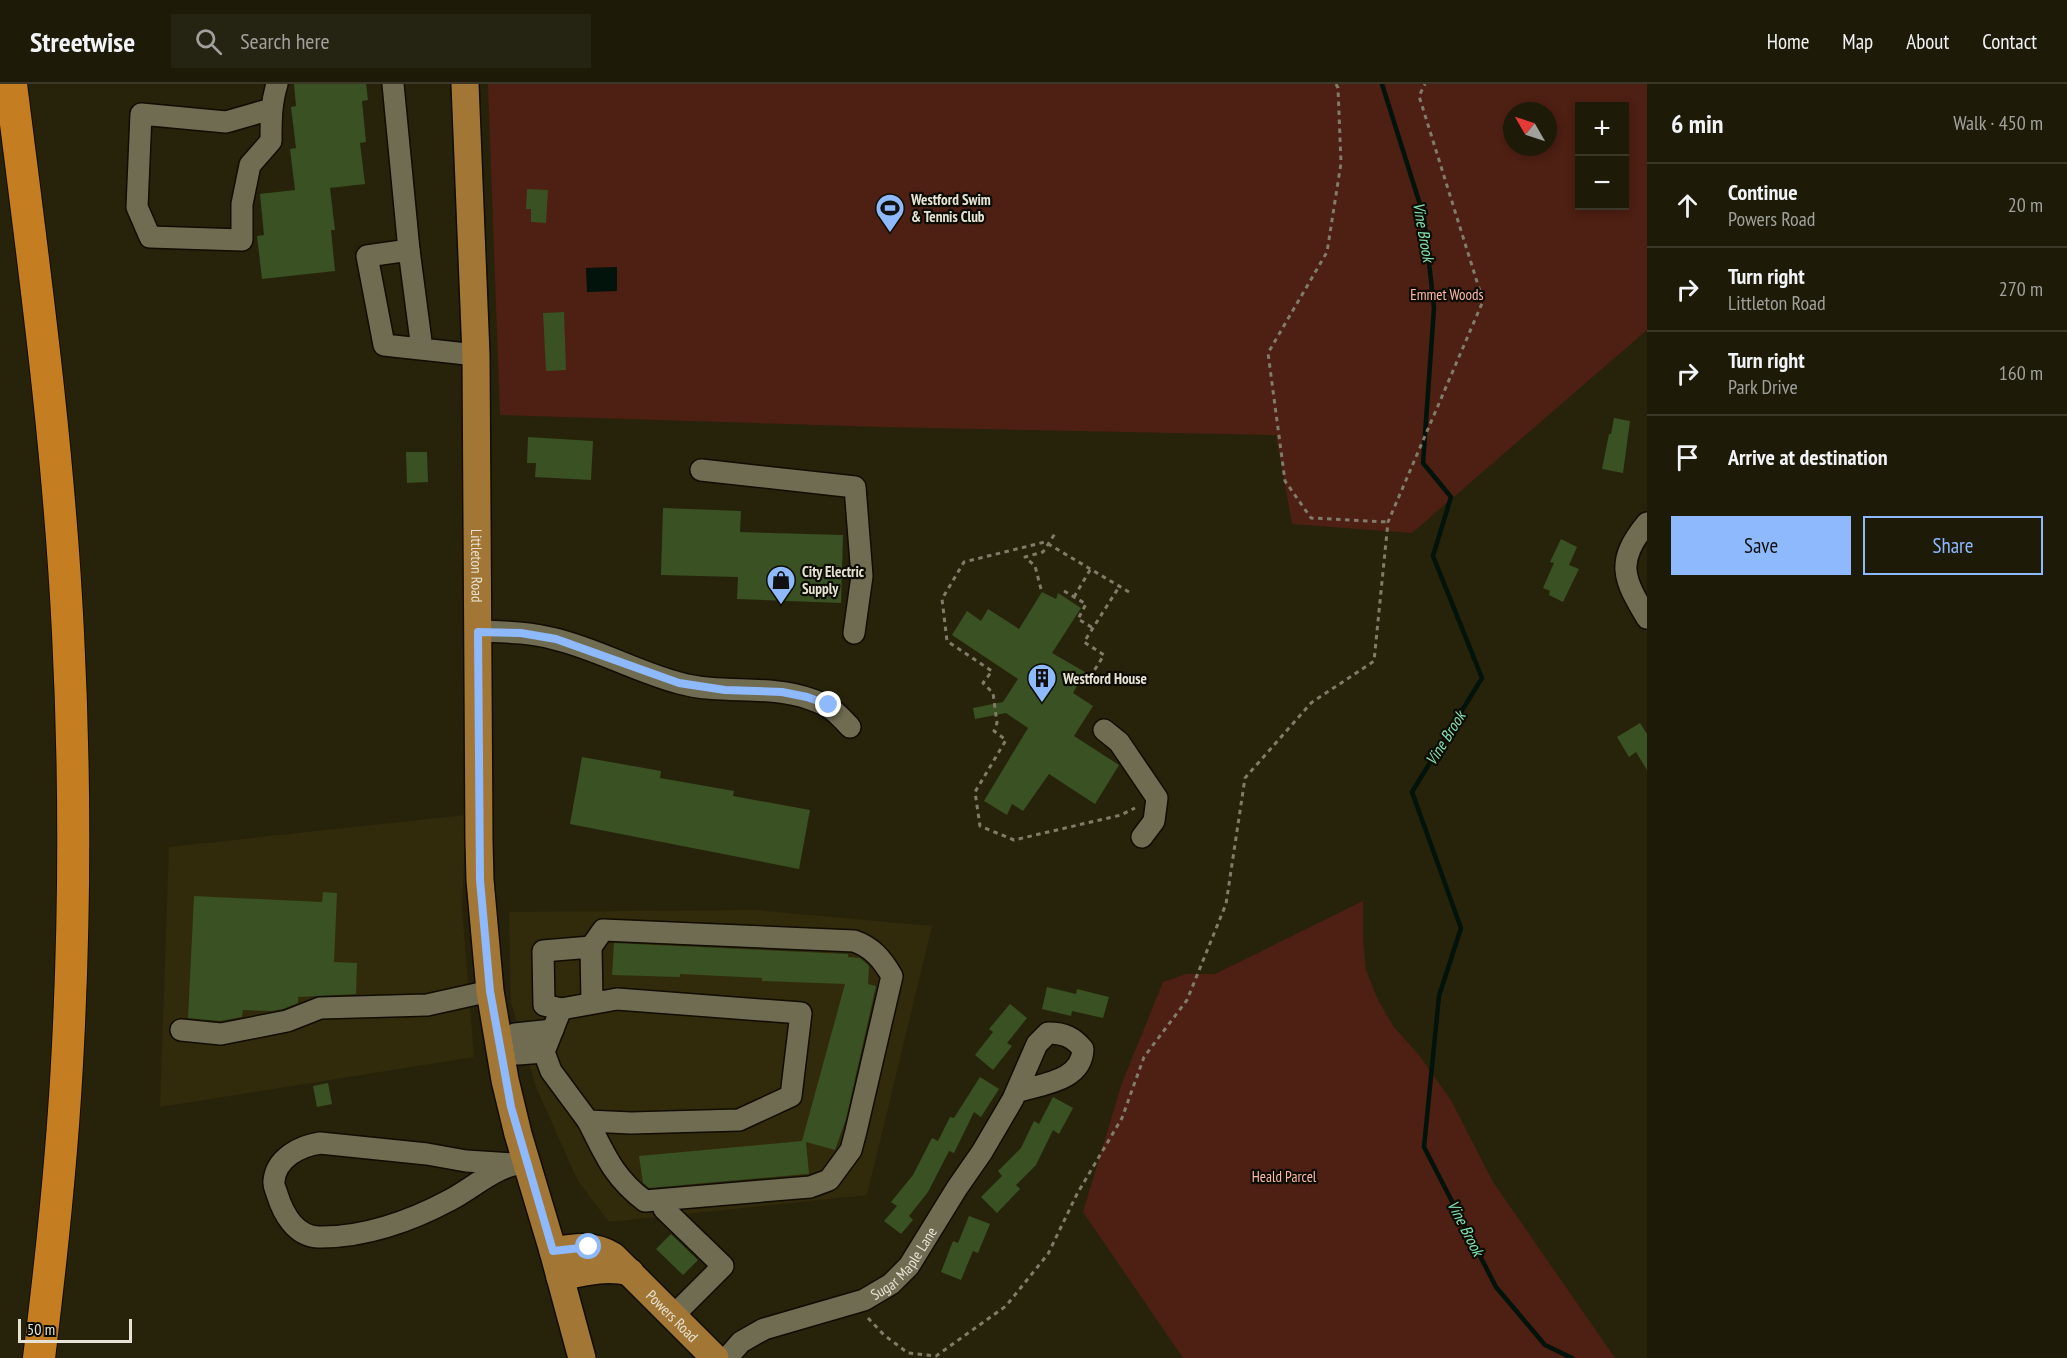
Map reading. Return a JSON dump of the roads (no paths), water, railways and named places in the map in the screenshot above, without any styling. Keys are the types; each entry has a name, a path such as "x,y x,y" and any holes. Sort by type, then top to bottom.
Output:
{"highway":[{"path":"11,84 41,314 53,428 68,635 71,737 73,870 68,1045 53,1242 39,1358"}],"main road":[{"name":"Littleton Road","path":"465,84 476,355 480,880 490,991 520,1163 553,1251 582,1358"},
{"name":"Powers Road","path":"553,1251 576,1247 604,1250 630,1272 715,1358"},
{"path":"560,1277 613,1268 630,1272"}],"street":[{"path":"271,109 226,122 141,114 137,207 150,237 242,240 242,204 250,165 271,141 271,109 271,102 277,84"},
{"path":"393,84 409,250 422,349"},
{"path":"409,250 367,256 384,345 476,355"},
{"path":"701,470 855,487 862,576 854,633"},
{"path":"1647,523 1635,538 1626,555 1626,564 1633,594 1647,618"},
{"path":"478,632 521,633 556,639 648,673 695,687 773,691 807,697 829,705 850,727"},
{"path":"1104,730 1119,742 1157,798 1154,821 1142,837"},
{"path":"561,1009 544,1052 551,1071 588,1121 612,1167 629,1189 645,1201 810,1187 829,1180 851,1150 892,976 883,961 867,946 854,941 603,930 591,947 592,1002"},
{"path":"588,1121 631,1123 739,1120 791,1096 801,1013 617,999 561,1009 544,1005 543,951 591,947"},
{"path":"181,1030 222,1034 287,1021 320,1008 427,1005 490,991"},
{"path":"499,1045 515,1034 553,1030"},
{"path":"499,1045 518,1054 544,1052"},
{"name":"Sugar Maple Lane","path":"727,1358 741,1342 765,1329 856,1303 891,1284 909,1266 982,1152 1016,1092"},
{"path":"320,1143 427,1154 466,1161 520,1163 487,1176 450,1200 406,1219 367,1232 316,1237 296,1228 281,1209 273,1182 279,1166 291,1152 306,1145 320,1143"},
{"path":"664,1209 723,1266 673,1316"}],"waterway":[{"name":"Vine Brook","path":"1382,84 1424,217 1434,308 1423,463 1451,497 1433,556 1482,678 1412,792 1461,928 1439,996 1424,1147 1496,1287 1545,1345 1572,1358"}],"place":[{"name":"Westford Swim & Tennis Club","path":"890,234"},
{"name":"City Electric Supply","path":"781,606"},
{"name":"Westford House","path":"1042,704"}],"park label":[{"name":"Emmet Woods","path":"1447,294"},
{"name":"Heald Parcel","path":"1284,1176"}]}
